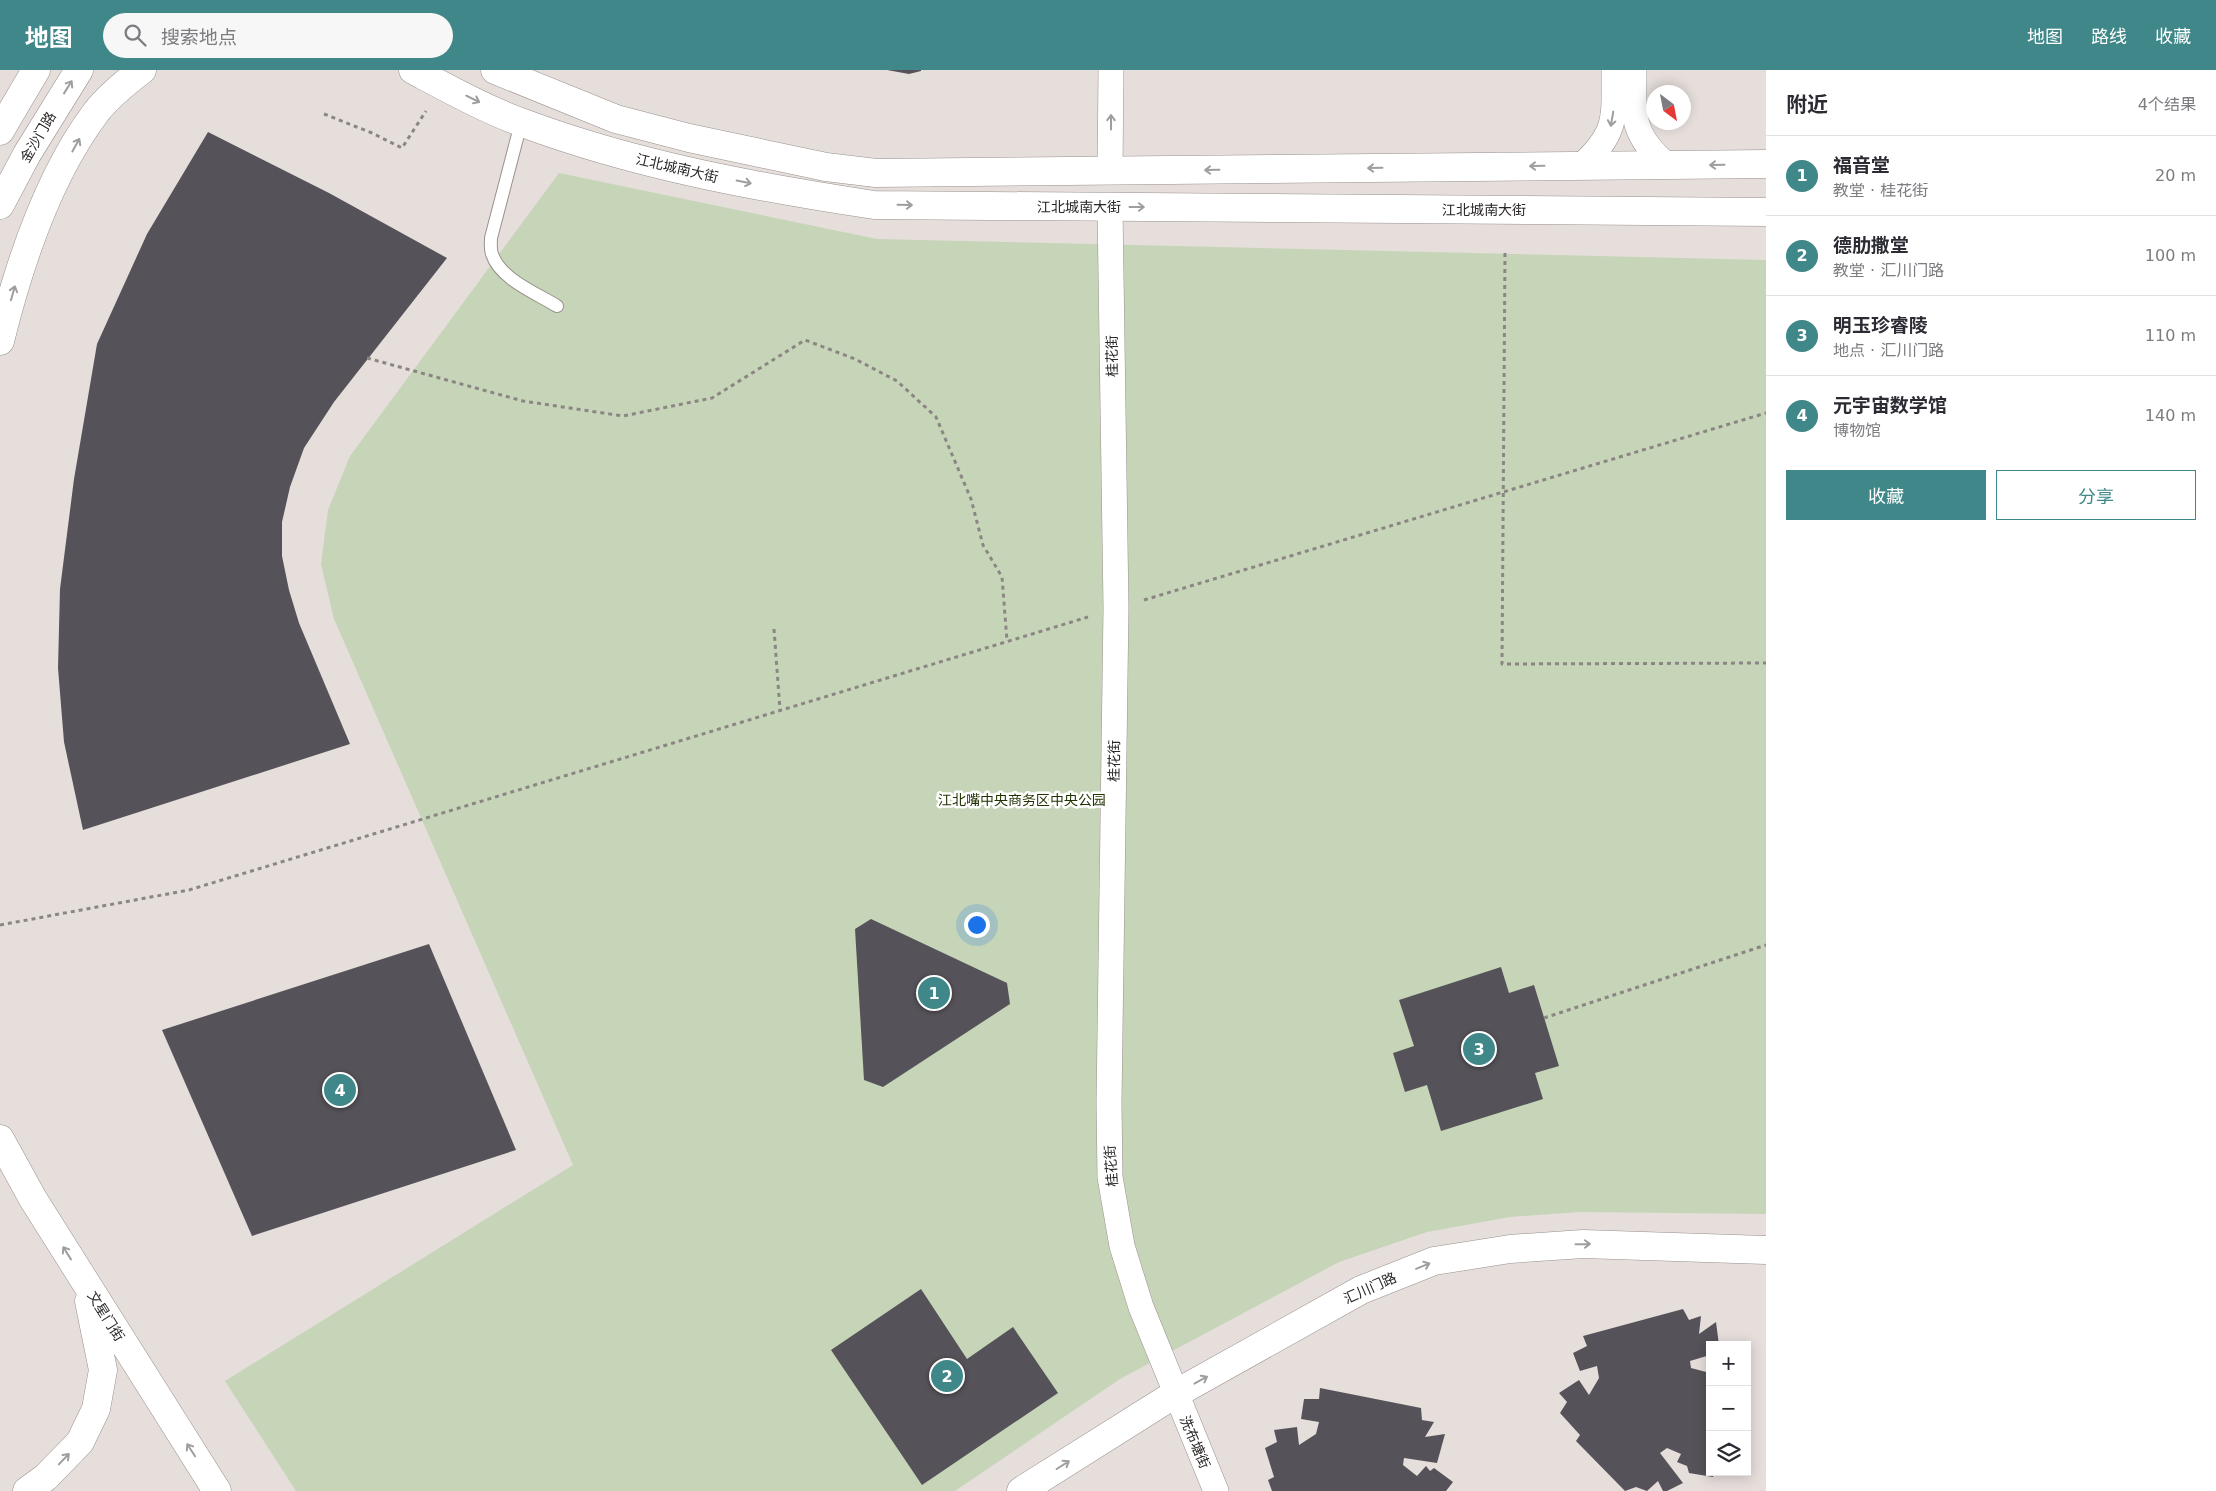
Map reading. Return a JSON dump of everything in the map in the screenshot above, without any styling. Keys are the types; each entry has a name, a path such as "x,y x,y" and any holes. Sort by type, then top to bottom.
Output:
{"main road":[{"path":"0,131 36,70"},
{"name":"金沙门路","path":"0,205 27,154 79,70"},
{"path":"0,340 20,266 38,219 60,174 98,110 119,88 142,70"},
{"name":"江北城南大街","path":"405,70 424,75 521,123 609,151 680,170 819,197 874,205 1766,212"},
{"path":"495,70 526,78 616,119 689,138 826,167 876,173 1766,164"},
{"name":"文星门街","path":"0,1139 33,1200 217,1491"},
{"name":"汇川门路","path":"1021,1491 1175,1394 1361,1290 1434,1261 1510,1249 1583,1244 1766,1250"},
{"path":"28,1491 46,1477 80,1442 96,1409 103,1370 86,1285"}],"street":[{"path":"1110,171 1111,70"},
{"path":"1580,166 1598,150 1608,135 1614,103 1614,70"},
{"path":"1634,70 1634,112 1636,125 1647,146 1667,165"},
{"name":"桂花街","path":"1110,207 1116,608 1109,1103 1110,1177 1122,1246 1141,1307 1175,1394"},
{"name":"洗布塘街","path":"1175,1394 1216,1491"}],"lane":[{"path":"521,123 491,238 491,253 497,265 508,276 557,306"}],"path":[{"path":"324,114 372,133 402,148 427,109"},
{"path":"1505,254 1502,664 1766,663"},
{"path":"367,358 523,401 623,416 712,398 804,340 855,358 897,381 936,417 971,499 983,545 1002,577 1006,641"},
{"path":"0,925 189,890 1006,641 1766,413"},
{"path":"774,629 780,710"},
{"path":"1544,1018 1766,945"}],"green space":[{"name":"江北嘴中央商务区中央公园","path":"559,173 877,239 1766,260 1766,1214 1579,1212 1510,1217 1427,1232 1339,1262 1120,1379 955,1491 296,1491 225,1381 573,1165 334,619 321,564 328,510 350,456"}],"building":[{"path":"887,70 921,70 921,71 909,74"},
{"path":"208,132 329,193 447,258 334,402 304,448 290,487 282,522 282,556 289,590 299,623 350,744 83,830 64,742 58,668 60,589 74,479 97,344 147,234"},
{"path":"871,919 1007,983 1010,1004 883,1087 864,1080 855,929"},
{"path":"429,944 516,1150 252,1236 162,1030"},
{"path":"1501,967 1509,993 1534,985 1559,1066 1535,1073 1543,1099 1441,1131 1427,1085 1405,1092 1393,1053 1414,1046 1399,1000"},
{"path":"921,1289 967,1359 1013,1327 1058,1393 922,1485 831,1350"},
{"path":"1683,1309 1689,1320 1701,1316 1699,1334 1716,1322 1718,1341 1706,1341 1706,1356 1690,1361 1691,1368 1706,1372 1706,1476 1689,1473 1687,1466 1677,1462 1681,1454 1667,1448 1660,1453 1683,1483 1667,1491 1663,1491 1658,1481 1647,1491 1636,1487 1625,1491 1576,1441 1580,1435 1560,1413 1567,1402 1559,1393 1579,1380 1589,1395 1599,1378 1597,1366 1580,1371 1573,1353 1587,1346 1583,1336"},
{"path":"1320,1388 1421,1408 1422,1420 1434,1422 1425,1437 1445,1434 1437,1463 1404,1458 1403,1465 1417,1476 1426,1466 1430,1471 1434,1468 1453,1482 1446,1491 1272,1491 1268,1480 1274,1477 1265,1448 1277,1442 1274,1430 1297,1427 1299,1445 1316,1434 1319,1422 1301,1419 1304,1399 1319,1399"}],"place":[{"name":"福音堂","path":"934,993"},
{"name":"明玉珍睿陵","path":"1479,1049"},
{"name":"元宇宙数学馆","path":"340,1090"},
{"name":"德肋撒堂","path":"947,1376"}]}
